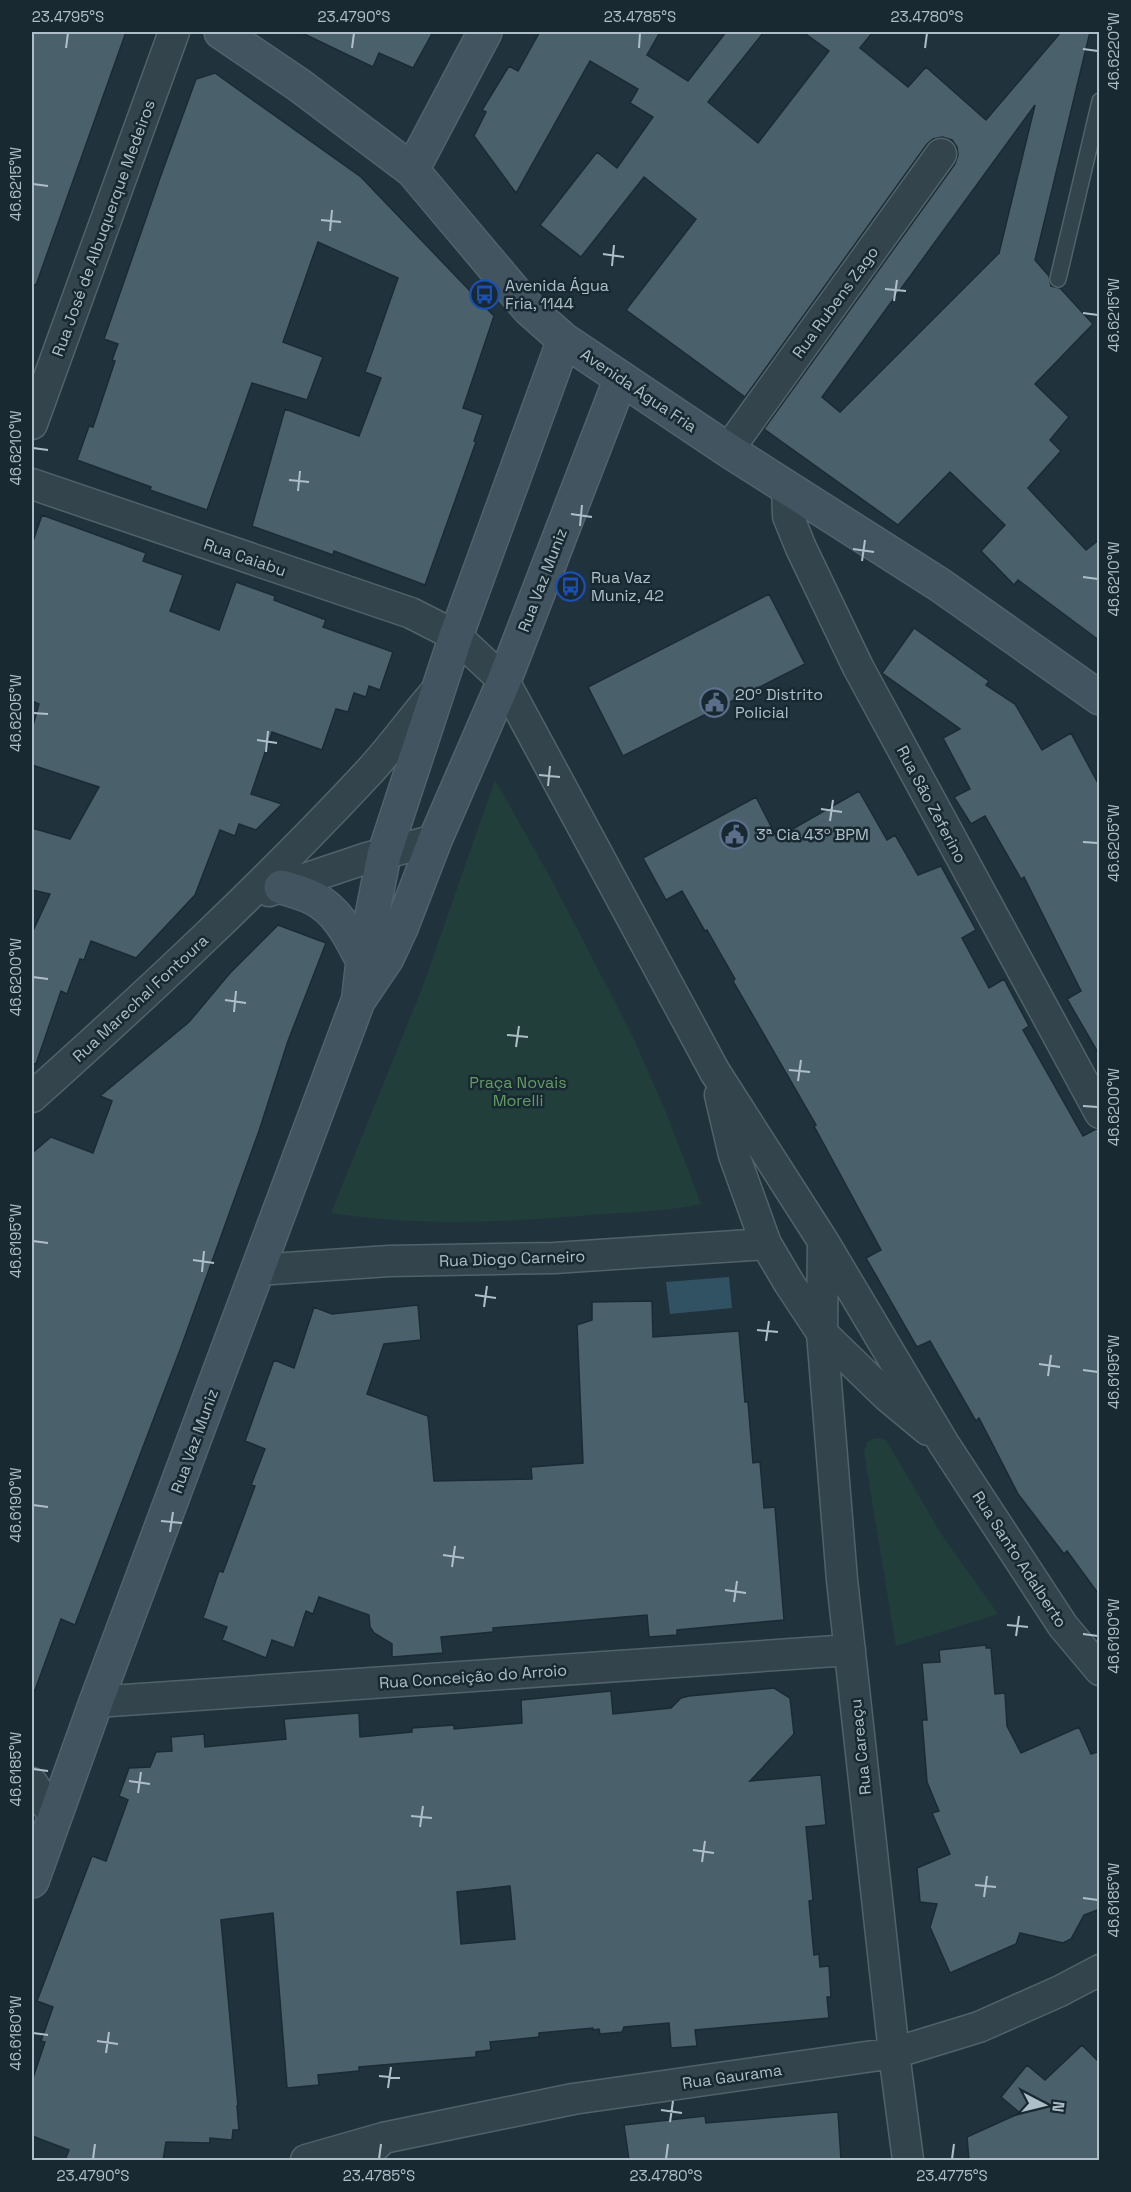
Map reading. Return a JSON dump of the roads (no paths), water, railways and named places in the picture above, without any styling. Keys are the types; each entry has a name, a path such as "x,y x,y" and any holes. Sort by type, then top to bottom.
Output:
{"street":[{"name":"Rua José de Albuquerque Medeiros","path":"32,424 174,32"},
{"name":"Avenida Água Fria","path":"221,32 299,85 412,170 529,309 564,340 728,450 940,585 1100,698"},
{"path":"412,170 485,32"},
{"name":"Rua Rubens Zago","path":"728,450 941,154"},
{"name":"Rua Vaz Muniz","path":"358,1001 363,961 384,855 456,636 564,340"},
{"name":"Rua Vaz Muniz","path":"32,1881 96,1702 358,1001 387,958 504,681 621,378"},
{"name":"Rua Caiabu","path":"32,484 411,613 456,636"},
{"name":"Rua São Zeferino","path":"787,487 788,516 858,667 1100,1113"},
{"path":"456,636 504,681 714,1071 823,1241 822,1332"},
{"name":"Rua Marechal Fontoura","path":"32,1097 122,1017 247,899 370,771 441,687"},
{"path":"384,855 435,840"},
{"name":"Rua Marechal Fontoura","path":"247,899 367,858 384,855"},
{"path":"281,887 313,898 324,905 345,928 363,961"},
{"path":"714,1071 734,1155 766,1244 822,1332"},
{"name":"Rua Santo Adalberto","path":"823,1241 944,1444 1063,1626 1100,1670"},
{"name":"Rua Diogo Carneiro","path":"257,1270 389,1261 554,1258 766,1244"},
{"name":"Rua Santo Adalberto","path":"822,1332 887,1396 944,1444"},
{"name":"Rua Careaçu","path":"822,1332 850,1650 894,2053 908,2160"},
{"name":"Rua Conceição do Arroio","path":"96,1702 850,1650"},
{"path":"32,1783 55,1817"},
{"name":"Rua Gaurama","path":"306,2160 383,2138 573,2099 894,2053 979,2027 1060,1991 1100,1970"},
{"path":"362,2160 383,2138"}],"lane":[{"path":"1058,279 1100,101"}],"water":[{"path":"729,1277 732,1308 670,1314 666,1282"}],"place":[{"name":"Avenida Água Fria, 1144","path":"484,294"},
{"name":"Rua Vaz Muniz, 42","path":"570,586"},
{"name":"20º Distrito Policial","path":"714,703"},
{"name":"3ª Cia 43º BPM","path":"735,834"}],"park label":[{"name":"Praça Novais Morelli","path":"518,1091"}]}
